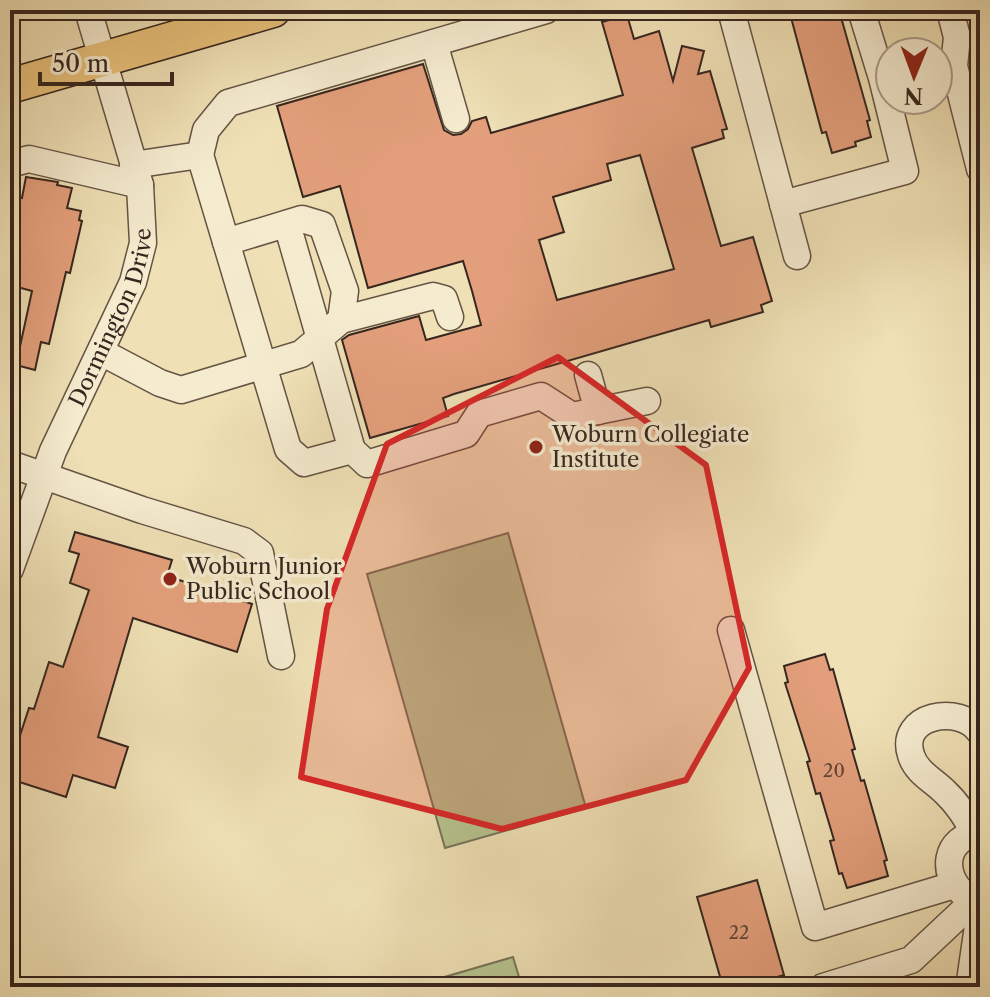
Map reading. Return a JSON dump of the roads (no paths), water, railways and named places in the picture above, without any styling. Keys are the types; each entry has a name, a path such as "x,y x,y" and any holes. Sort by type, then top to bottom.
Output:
{"main road":[{"path":"10,86 273,10"}],"street":[{"name":"Dormington Drive","path":"10,569 43,474 133,282 139,259 143,230 136,175 88,10"},
{"path":"352,450 304,463 288,449 200,155 206,130 228,103 546,10"},
{"path":"731,10 797,256"},
{"path":"865,10 862,13 874,44"},
{"path":"950,10 957,37 958,53 954,66 980,169"},
{"path":"434,43 456,119"},
{"path":"783,204 905,171 894,116"},
{"path":"10,164 29,159 136,175 200,155"},
{"path":"226,242 302,219 322,225 345,291 341,320"},
{"path":"287,224 352,450 367,464 466,434 479,414 541,396 572,416 647,401"},
{"path":"101,352 160,383 181,390 301,354 341,320 433,296 444,299 450,317"},
{"path":"588,375 598,411"},
{"path":"10,464 142,510 244,541 260,553 281,656"},
{"path":"731,630 815,927 973,899"},
{"path":"965,985 973,899 949,873 949,860 963,838 977,833 961,809 917,766 910,739 921,724 941,715 966,720 980,732"},
{"path":"823,987 911,960 973,899"}],"place":[{"name":"Woburn Collegiate Institute","path":"536,447"},
{"name":"Woburn Junior Public School","path":"170,579"}]}
